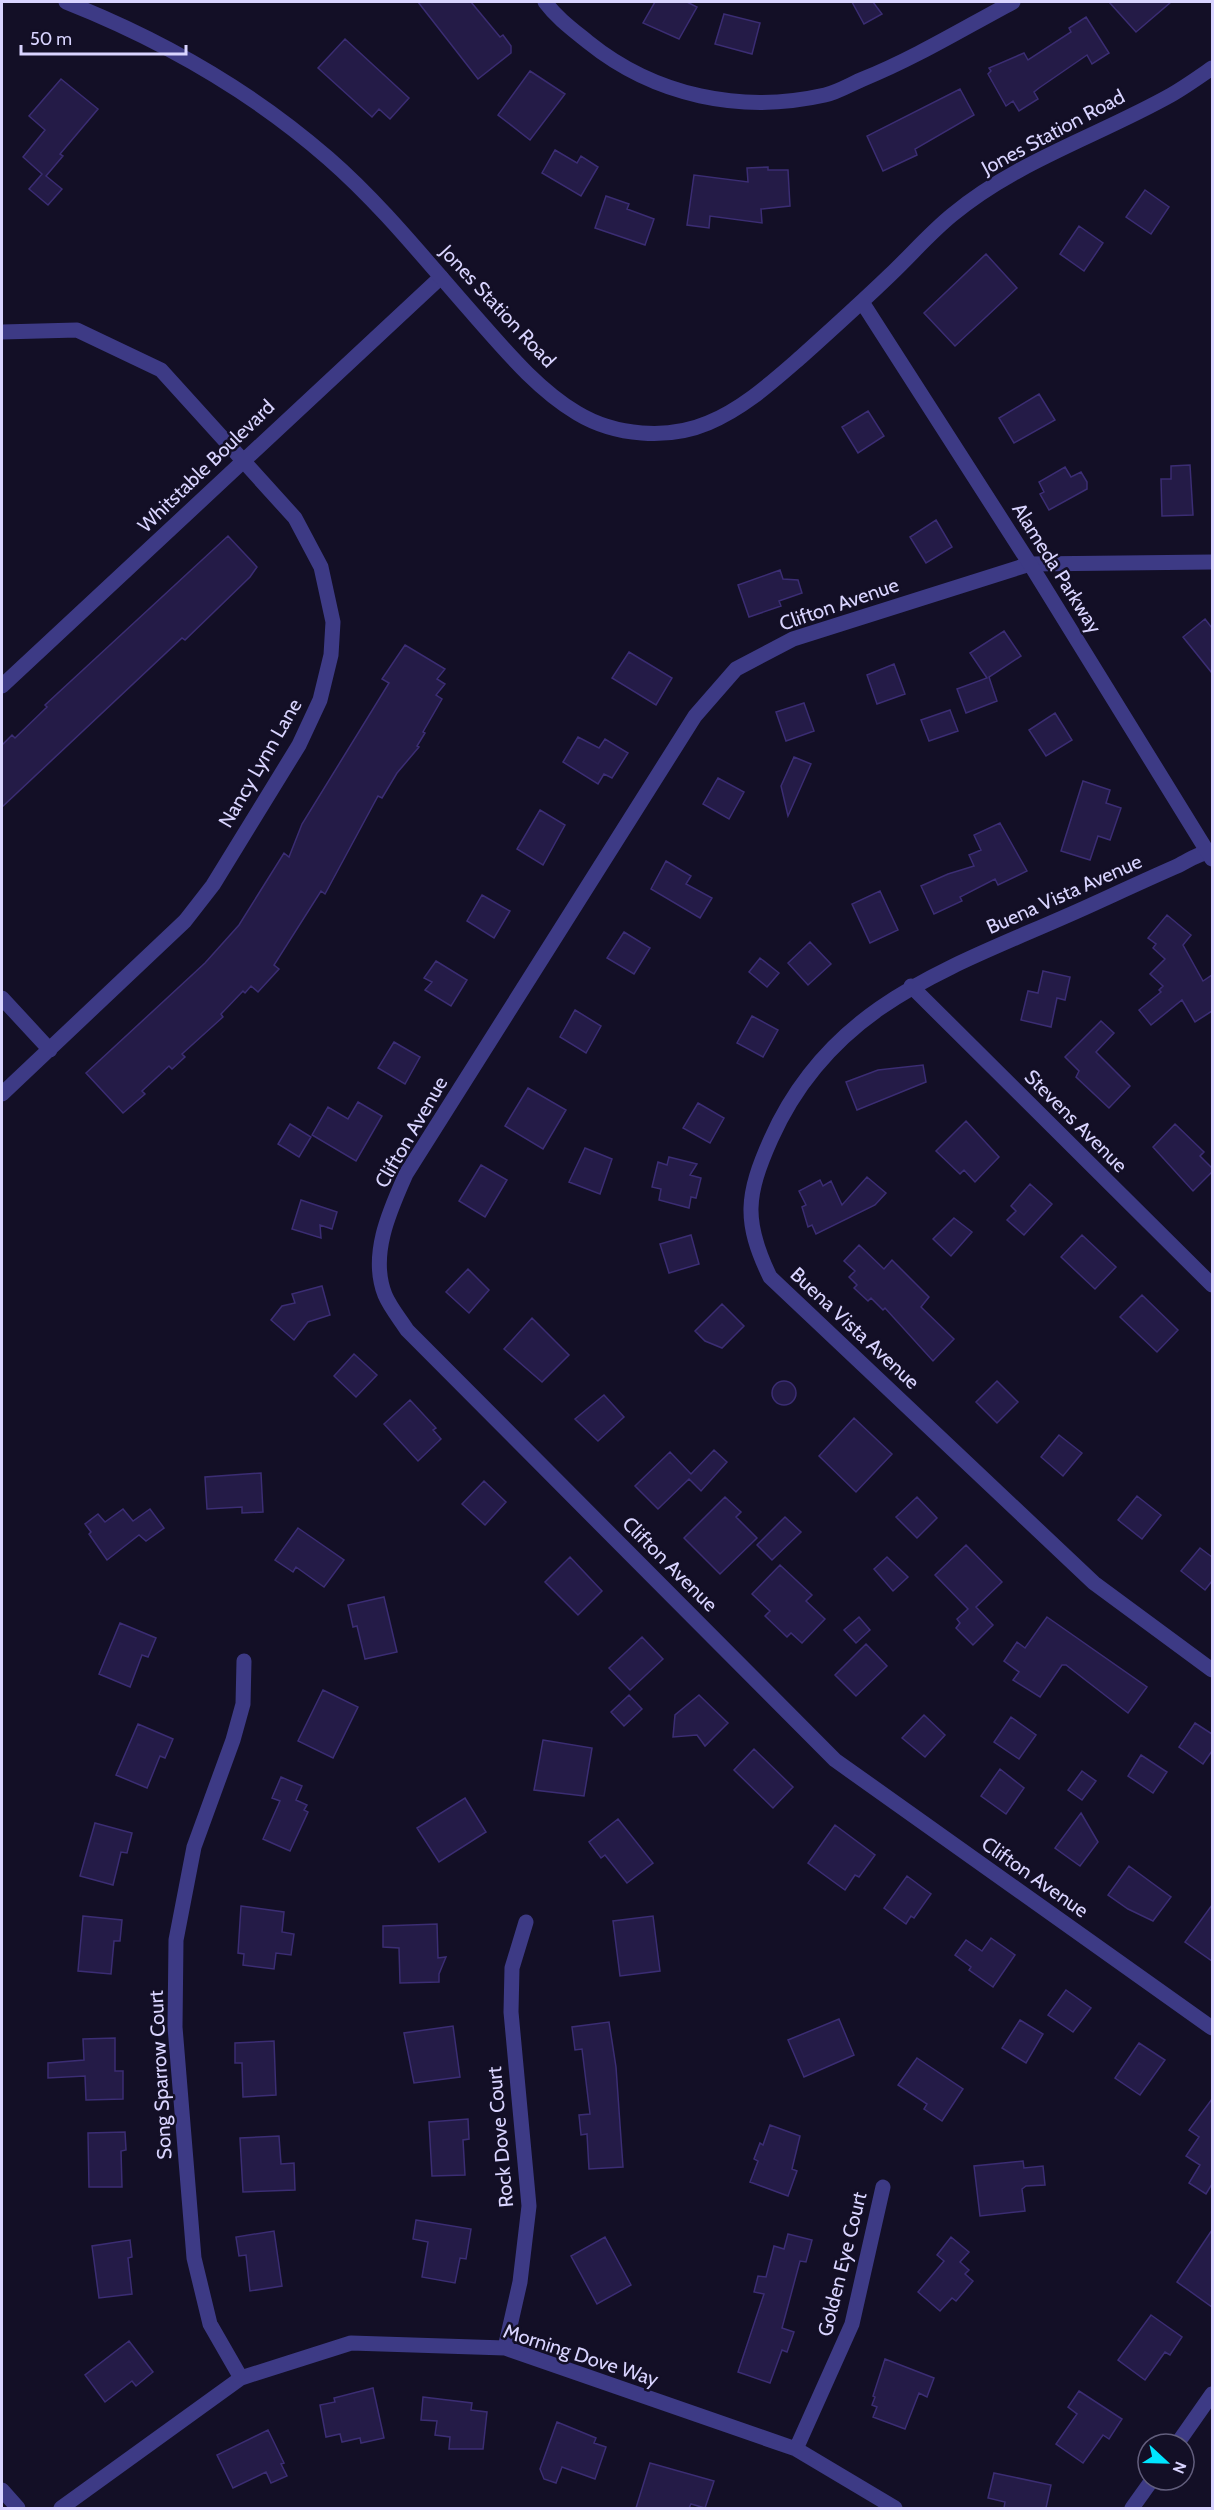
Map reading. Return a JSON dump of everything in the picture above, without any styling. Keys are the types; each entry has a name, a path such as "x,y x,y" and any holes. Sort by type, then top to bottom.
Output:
{"street":[{"name":"Jones Station Road","path":"66,2 130,27 196,62 248,95 329,159 403,233 511,357 577,413 609,427 643,433 676,433 730,413 759,394 862,302 952,215 1003,179 1056,150 1171,95 1212,68"},
{"path":"545,2 557,18 602,53 655,84 710,99 765,102 826,95 893,67 1013,2"},
{"name":"Whitstable Boulevard","path":"2,686 441,277"},
{"name":"Alameda Parkway","path":"862,302 1030,564 1211,854"},
{"name":"Nancy Lynn Lane","path":"2,332 77,330 161,370 295,518 321,567 333,622 331,655 320,700 299,745 206,894 185,921 2,1094"},
{"name":"Clifton Avenue","path":"1212,562 1030,564 792,639 736,669 695,716 406,1174 386,1220 380,1260 385,1294 407,1330 835,1760 1212,2028"},
{"name":"Buena Vista Avenue","path":"1211,854 911,986 850,1030 812,1068 783,1112 758,1168 750,1204 754,1245 770,1277 1094,1583 1212,1670"},
{"name":"Stevens Avenue","path":"911,986 1212,1285"},
{"path":"2,998 50,1050"},
{"name":"Song Sparrow Court","path":"241,2378 210,2324 194,2258 175,2027 176,1940 194,1847 241,1713 244,1661"},
{"name":"Rock Dove Court","path":"505,2348 520,2282 529,2206 511,2012 512,1968 526,1922"},
{"name":"Golden Eye Court","path":"796,2449 852,2324 883,2187"},
{"name":"Morning Dove Way","path":"61,2508 241,2378 351,2343 505,2348 796,2449 896,2508"},
{"path":"1185,2432 1212,2394"},
{"path":"2,2490 18,2508"},
{"path":"1132,2508 1143,2492"}],"building":[{"path":"418,2 471,2 500,37 503,35 511,46 511,53 478,79"},
{"path":"655,2 687,2 697,7 679,39 643,23"},
{"path":"852,2 873,2 882,14 864,24"},
{"path":"1109,2 1171,2 1136,32"},
{"path":"724,14 760,23 752,54 715,44"},
{"path":"1086,17 1109,53 1092,64 1087,55 1034,92 1038,99 1019,111 1013,101 1006,106 988,74 991,71 989,68 1024,53 1028,60 1071,32 1069,28"},
{"path":"345,39 409,98 390,119 379,109 372,117 318,68"},
{"path":"530,71 565,94 530,140 498,115"},
{"path":"61,79 98,109 60,154 63,156 46,176 62,189 48,205 29,189 42,174 23,157 45,130 29,116"},
{"path":"960,89 974,115 915,149 917,155 883,171 867,136"},
{"path":"555,150 577,163 581,156 598,167 581,196 542,173"},
{"path":"768,167 768,170 788,170 790,206 761,209 762,223 710,216 709,228 687,225 694,175 748,182 747,168"},
{"path":"1145,190 1169,207 1151,234 1126,217"},
{"path":"606,196 629,204 627,209 654,219 645,245 595,228"},
{"path":"1079,226 1103,243 1084,271 1060,254"},
{"path":"986,254 1017,288 955,346 924,313"},
{"path":"1039,394 1055,420 1014,443 999,418"},
{"path":"868,411 884,436 858,453 842,427"},
{"path":"1190,465 1193,515 1162,516 1161,479 1171,479 1171,466"},
{"path":"1065,467 1071,477 1081,472 1087,482 1087,489 1049,510 1040,494 1044,492 1039,482"},
{"path":"936,520 952,547 926,563 910,537"},
{"path":"228,536 257,567 250,577 185,640 182,638 2,807 2,745 12,735 15,738 47,707 45,705"},
{"path":"780,570 783,579 798,580 802,593 779,601 781,606 749,617 738,585"},
{"path":"1205,619 1212,628 1212,673 1183,637"},
{"path":"1004,631 1021,656 989,677 997,701 966,713 957,689 987,678 970,653"},
{"path":"405,645 445,669 437,679 445,684 436,695 442,699 423,732 425,733 417,746 419,747 397,773 382,798 378,796 325,894 321,891 274,965 279,969 258,992 251,986 245,993 243,991 221,1014 223,1017 182,1054 185,1057 172,1069 169,1066 142,1091 145,1094 123,1113 86,1073 205,963 239,925 284,853 289,857 302,824 389,683 382,679"},
{"path":"629,652 672,678 656,705 612,678"},
{"path":"894,664 905,694 877,704 867,675"},
{"path":"804,703 814,731 786,741 776,712"},
{"path":"950,710 958,731 929,741 921,720"},
{"path":"1055,713 1072,740 1046,756 1029,730"},
{"path":"578,737 599,748 605,739 628,753 612,778 604,774 598,784 563,762"},
{"path":"794,757 811,764 788,816 781,786"},
{"path":"718,778 744,792 729,819 703,804"},
{"path":"1083,781 1110,790 1106,803 1121,808 1110,840 1098,836 1090,860 1061,851"},
{"path":"540,810 565,825 543,865 517,849"},
{"path":"1000,823 1027,871 998,885 995,879 960,897 962,901 934,914 921,886 974,866 969,855 981,850 974,835"},
{"path":"666,861 691,876 686,884 712,898 700,918 651,889"},
{"path":"880,891 898,930 870,943 852,904"},
{"path":"482,895 510,911 494,938 467,921"},
{"path":"1167,915 1191,935 1183,945 1203,981 1212,975 1212,1011 1195,1022 1182,1000 1151,1025 1139,1010 1161,992 1159,990 1163,986 1150,974 1165,959 1153,948 1156,944 1148,938"},
{"path":"624,932 650,948 634,974 607,958"},
{"path":"810,942 831,964 808,985 788,963"},
{"path":"760,958 779,973 767,987 749,972"},
{"path":"436,961 467,980 451,1006 425,990 432,982 424,978"},
{"path":"1043,971 1070,977 1065,1000 1057,998 1051,1027 1021,1020 1028,991 1038,993"},
{"path":"575,1010 601,1026 586,1053 560,1037"},
{"path":"752,1016 778,1030 763,1057 737,1043"},
{"path":"1101,1021 1114,1033 1096,1052 1130,1086 1109,1108 1076,1077 1079,1071 1065,1057"},
{"path":"394,1042 420,1057 405,1084 378,1068"},
{"path":"923,1065 926,1082 857,1110 846,1082 878,1070"},
{"path":"528,1088 566,1110 543,1149 505,1126"},
{"path":"358,1102 382,1116 356,1161 312,1135 328,1107 348,1119"},
{"path":"698,1103 724,1118 710,1143 683,1128"},
{"path":"966,1121 999,1157 975,1182 964,1170 960,1174 936,1151"},
{"path":"290,1124 311,1137 299,1157 278,1144"},
{"path":"1175,1124 1204,1152 1200,1156 1212,1168 1212,1172 1193,1191 1153,1147"},
{"path":"585,1148 612,1159 600,1194 569,1182"},
{"path":"669,1157 697,1164 690,1175 701,1178 696,1198 691,1197 689,1208 659,1200 661,1189 652,1187 658,1162 667,1165"},
{"path":"481,1165 507,1180 485,1217 459,1201"},
{"path":"867,1177 886,1193 875,1205 816,1234 812,1225 808,1227 802,1207 806,1205 799,1191 820,1180 823,1186 831,1181 842,1205"},
{"path":"1030,1184 1052,1204 1024,1235 1007,1220 1016,1211 1011,1206"},
{"path":"301,1200 337,1212 332,1229 320,1225 321,1238 292,1229"},
{"path":"954,1218 972,1232 951,1256 933,1239"},
{"path":"691,1235 699,1264 669,1273 660,1244"},
{"path":"1082,1235 1116,1267 1095,1289 1061,1257"},
{"path":"859,1245 884,1269 892,1260 929,1297 921,1307 954,1339 933,1361 885,1308 883,1310 871,1298 868,1301 854,1288 857,1285 849,1277 855,1271 844,1261"},
{"path":"468,1269 489,1290 469,1313 446,1292"},
{"path":"322,1286 330,1315 308,1322 294,1340 271,1320 282,1306 295,1303 292,1294"},
{"path":"1142,1295 1178,1330 1157,1352 1120,1317"},
{"path":"722,1304 744,1326 722,1348 705,1341 695,1331"},
{"path":"532,1318 569,1355 542,1382 504,1349"},
{"path":"354,1354 377,1375 356,1397 334,1376"},
{"path":"779,1381 789,1381 796,1388 796,1398 789,1405 779,1405 772,1398 772,1388"},
{"path":"997,1381 1018,1402 997,1423 976,1402"},
{"path":"604,1395 624,1417 598,1441 575,1419"},
{"path":"410,1400 436,1428 433,1430 441,1439 418,1461 384,1424"},
{"path":"854,1418 892,1454 856,1492 819,1456"},
{"path":"1059,1435 1082,1453 1063,1476 1041,1457"},
{"path":"714,1450 727,1462 701,1491 689,1479 658,1509 635,1486 670,1452 691,1474"},
{"path":"261,1473 263,1512 242,1513 242,1507 207,1509 205,1477"},
{"path":"484,1481 506,1502 485,1525 462,1504"},
{"path":"1137,1496 1161,1515 1142,1539 1118,1520"},
{"path":"725,1497 741,1512 736,1517 757,1538 720,1574 684,1538"},
{"path":"917,1497 937,1518 917,1538 896,1517"},
{"path":"123,1509 133,1521 150,1509 164,1528 146,1541 139,1535 107,1560 89,1534 91,1532 85,1524 98,1514 105,1522"},
{"path":"785,1517 801,1532 772,1560 757,1545"},
{"path":"298,1528 344,1560 324,1587 296,1567 293,1572 275,1560"},
{"path":"966,1545 1002,1582 976,1607 993,1625 973,1645 956,1628 960,1623 957,1619 968,1609 935,1575"},
{"path":"1200,1548 1212,1557 1212,1581 1205,1590 1181,1571"},
{"path":"570,1557 602,1591 578,1615 545,1582"},
{"path":"887,1557 908,1577 893,1591 874,1569"},
{"path":"780,1565 812,1595 806,1601 825,1619 802,1643 791,1633 787,1637 765,1616 770,1611 752,1594"},
{"path":"384,1597 397,1652 365,1659 357,1626 353,1627 348,1605"},
{"path":"859,1617 870,1630 856,1643 844,1630"},
{"path":"1047,1617 1147,1687 1128,1713 1066,1665 1062,1665 1040,1697 1013,1680 1019,1672 1004,1661 1017,1642 1025,1648"},
{"path":"120,1623 156,1638 148,1657 142,1655 130,1687 99,1674"},
{"path":"642,1637 663,1659 630,1690 609,1668"},
{"path":"866,1644 887,1666 856,1696 835,1675"},
{"path":"323,1690 358,1707 333,1758 298,1741"},
{"path":"629,1695 642,1709 624,1726 611,1712"},
{"path":"699,1695 728,1723 705,1746 697,1735 673,1737 675,1715"},
{"path":"924,1715 945,1735 925,1757 902,1738"},
{"path":"1011,1717 1036,1735 1019,1759 994,1742"},
{"path":"1195,1723 1212,1734 1212,1751 1203,1764 1179,1747"},
{"path":"138,1724 173,1739 165,1758 160,1756 147,1788 116,1775"},
{"path":"543,1740 592,1748 584,1796 534,1790"},
{"path":"754,1749 793,1787 773,1808 734,1770"},
{"path":"1141,1755 1167,1772 1153,1793 1128,1776"},
{"path":"1000,1769 1024,1788 1006,1814 981,1796"},
{"path":"1082,1771 1096,1781 1082,1800 1068,1790"},
{"path":"281,1777 302,1786 296,1800 307,1805 304,1810 308,1812 290,1851 263,1839 280,1801 272,1798"},
{"path":"465,1798 486,1832 439,1862 417,1828"},
{"path":"1081,1813 1098,1842 1080,1866 1055,1848"},
{"path":"618,1819 653,1863 627,1883 605,1855 601,1858 589,1842"},
{"path":"95,1823 132,1833 127,1853 121,1852 113,1885 80,1876"},
{"path":"835,1825 875,1855 859,1877 855,1875 845,1890 808,1863"},
{"path":"1129,1866 1171,1897 1153,1921 1128,1909 1108,1895"},
{"path":"907,1876 931,1894 914,1918 911,1916 906,1924 884,1908"},
{"path":"1212,1905 1212,1961 1185,1942"},
{"path":"241,1906 284,1912 282,1932 294,1934 291,1955 276,1953 274,1969 243,1965 244,1954 238,1953"},
{"path":"83,1916 122,1920 120,1941 114,1941 111,1974 78,1971"},
{"path":"653,1916 660,1971 620,1976 613,1921"},
{"path":"437,1924 438,1958 446,1957 439,1974 439,1982 400,1983 399,1948 383,1947 383,1926"},
{"path":"991,1938 1015,1955 993,1987 969,1970 971,1967 955,1955 966,1940 982,1951"},
{"path":"1066,1990 1091,2008 1073,2032 1048,2015"},
{"path":"839,2019 854,2055 804,2077 788,2040"},
{"path":"1020,2020 1043,2034 1026,2063 1002,2048"},
{"path":"609,2022 616,2067 623,2167 589,2169 587,2134 581,2135 579,2115 590,2114 582,2049 575,2050 572,2027"},
{"path":"453,2026 460,2077 414,2083 404,2033"},
{"path":"115,2038 115,2071 123,2071 123,2099 86,2100 85,2076 48,2078 48,2063 84,2060 83,2039"},
{"path":"274,2041 276,2095 243,2097 242,2063 235,2063 235,2043"},
{"path":"1139,2043 1165,2060 1140,2095 1115,2078"},
{"path":"917,2058 963,2089 942,2121 924,2109 927,2104 898,2085"},
{"path":"1212,2099 1212,2184 1206,2194 1189,2183 1200,2165 1186,2156 1199,2137 1189,2130"},
{"path":"468,2119 469,2139 463,2140 465,2175 432,2176 429,2122"},
{"path":"770,2125 800,2136 792,2169 797,2171 788,2196 750,2182 758,2161 754,2159 760,2143 763,2145"},
{"path":"125,2132 126,2150 121,2151 122,2187 89,2187 88,2133"},
{"path":"279,2136 281,2164 294,2163 295,2190 243,2192 240,2138"},
{"path":"1023,2161 1024,2168 1043,2166 1045,2185 1026,2186 1022,2189 1025,2211 980,2216 974,2166"},
{"path":"416,2220 471,2229 466,2259 460,2258 455,2283 422,2277 428,2242 413,2239"},
{"path":"1212,2230 1212,2307 1177,2282"},
{"path":"274,2231 282,2286 250,2291 246,2255 239,2256 236,2237"},
{"path":"788,2234 812,2240 806,2262 800,2261 782,2328 794,2332 787,2352 782,2350 770,2383 738,2372 764,2294 754,2292 758,2276 766,2277 774,2246 784,2249"},
{"path":"605,2237 631,2285 597,2304 571,2256"},
{"path":"951,2237 969,2252 960,2262 969,2270 965,2274 973,2281 956,2301 952,2298 940,2311 918,2292 944,2261 937,2255"},
{"path":"130,2240 132,2257 128,2258 132,2294 99,2298 92,2246"},
{"path":"1151,2315 1182,2337 1170,2355 1165,2352 1145,2380 1118,2360"},
{"path":"129,2341 153,2372 136,2386 132,2381 105,2402 85,2375"},
{"path":"885,2359 934,2378 927,2397 919,2393 905,2429 873,2417 877,2407 872,2405 875,2397 873,2396"},
{"path":"373,2388 384,2438 361,2443 360,2438 342,2442 340,2434 326,2437 320,2405 335,2402 334,2398"},
{"path":"1079,2391 1122,2419 1109,2439 1103,2435 1083,2463 1056,2444 1077,2414 1068,2407"},
{"path":"423,2397 472,2403 471,2410 487,2412 483,2449 449,2449 450,2437 435,2435 437,2421 421,2420"},
{"path":"557,2422 596,2438 594,2443 606,2447 595,2479 562,2467 556,2483 544,2479 540,2469"},
{"path":"268,2430 284,2463 281,2464 287,2476 271,2483 266,2472 233,2488 217,2455"},
{"path":"650,2463 714,2481 705,2508 691,2504 689,2508 636,2508"},
{"path":"994,2473 1051,2485 1046,2508 1004,2508 1005,2502 988,2498"}]}
